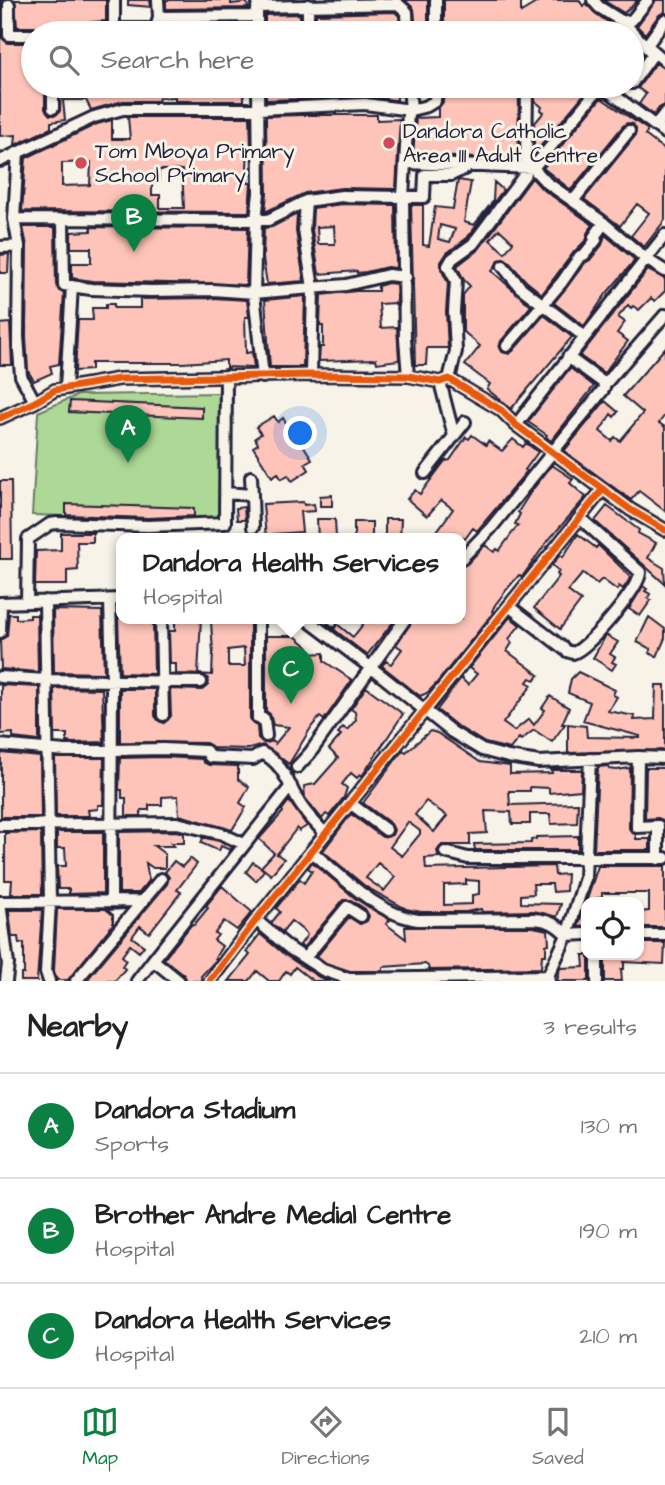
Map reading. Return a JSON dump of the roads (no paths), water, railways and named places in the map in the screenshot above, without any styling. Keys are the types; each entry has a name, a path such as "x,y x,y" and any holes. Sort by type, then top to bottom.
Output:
{"street":[{"path":"114,0 114,21"},
{"path":"158,0 158,21"},
{"path":"436,0 436,21"},
{"path":"593,0 621,21"},
{"path":"628,21 632,20 649,0"},
{"path":"159,17 308,5 398,4 407,12 407,21"},
{"path":"9,5 9,35 21,35"},
{"path":"308,5 308,21"},
{"path":"648,46 665,20"},
{"path":"644,42 665,61"},
{"path":"644,66 653,54 648,46"},
{"path":"53,98 53,108"},
{"path":"258,98 259,193 254,293 263,377"},
{"path":"408,376 403,197 410,98"},
{"path":"0,161 94,117 123,109 258,109 365,104 411,110 427,106 435,98"},
{"path":"528,98 531,167 546,182 665,271"},
{"path":"454,436 444,381 456,351 456,281 448,266 452,259 473,244 487,228 531,167 590,98"},
{"path":"616,98 660,130 665,113"},
{"path":"573,201 629,131"},
{"path":"18,152 14,219 19,246 18,337 21,376 35,402"},
{"path":"406,163 531,167"},
{"path":"14,219 268,220 306,201 342,196 424,197 425,175 451,175 472,165"},
{"path":"306,201 304,230 313,288 311,375"},
{"path":"63,219 64,285 103,290 213,290 254,293 346,285 388,275 405,276"},
{"path":"507,346 596,240 594,237 604,223"},
{"path":"516,425 665,235"},
{"path":"0,247 19,246"},
{"path":"502,265 520,287 585,337"},
{"path":"66,387 72,286"},
{"path":"466,554 554,452 605,384 665,315"},
{"path":"568,357 605,384"},
{"path":"0,418 55,390 119,379 311,375 408,376 444,381 501,410 516,425 631,510 665,530"},
{"path":"27,602 28,539 50,524 148,526 224,523 226,376"},
{"path":"425,473 466,422"},
{"path":"251,477 253,527"},
{"path":"210,981 311,851 603,489"},
{"path":"226,493 251,495"},
{"path":"509,606 567,652 573,653 587,646 631,592 640,580 640,572 580,518"},
{"path":"0,632 1,603 116,599 112,681 111,901"},
{"path":"45,601 50,902 46,972 49,981"},
{"path":"161,624 163,715"},
{"path":"258,624 258,718 264,719 266,736"},
{"path":"313,624 452,732 482,750 539,762 665,758"},
{"path":"297,766 310,753 402,624"},
{"path":"0,677 201,682"},
{"path":"0,745 111,751 206,751 210,757 253,759 262,753 274,759 288,777 290,786 302,806 326,833"},
{"path":"445,852 468,858 661,858 658,826 637,827 638,757"},
{"path":"256,920 323,970 349,979 548,978 567,935 585,878 588,858 586,812 590,759"},
{"path":"136,981 290,786"},
{"path":"350,803 386,830"},
{"path":"0,825 177,823 222,834 244,844"},
{"path":"311,851 381,907 402,918 547,920 556,924 567,935 581,934"},
{"path":"76,981 161,879"},
{"path":"6,981 8,964 0,903 143,901"},
{"path":"305,958 347,907 361,916"},
{"path":"644,935 665,935"},
{"path":"153,960 179,981"},
{"path":"597,960 597,981"}],"place":[{"name":"Dandora Catholic Area 111 Adult Centre","path":"389,143"},
{"name":"Tom Mboya Primary School Primary","path":"81,163"},
{"name":"Brother Andre Medial Centre","path":"134,252"},
{"name":"Dandora Stadium","path":"128,463"},
{"name":"Dandora Health Services","path":"291,704"}]}
